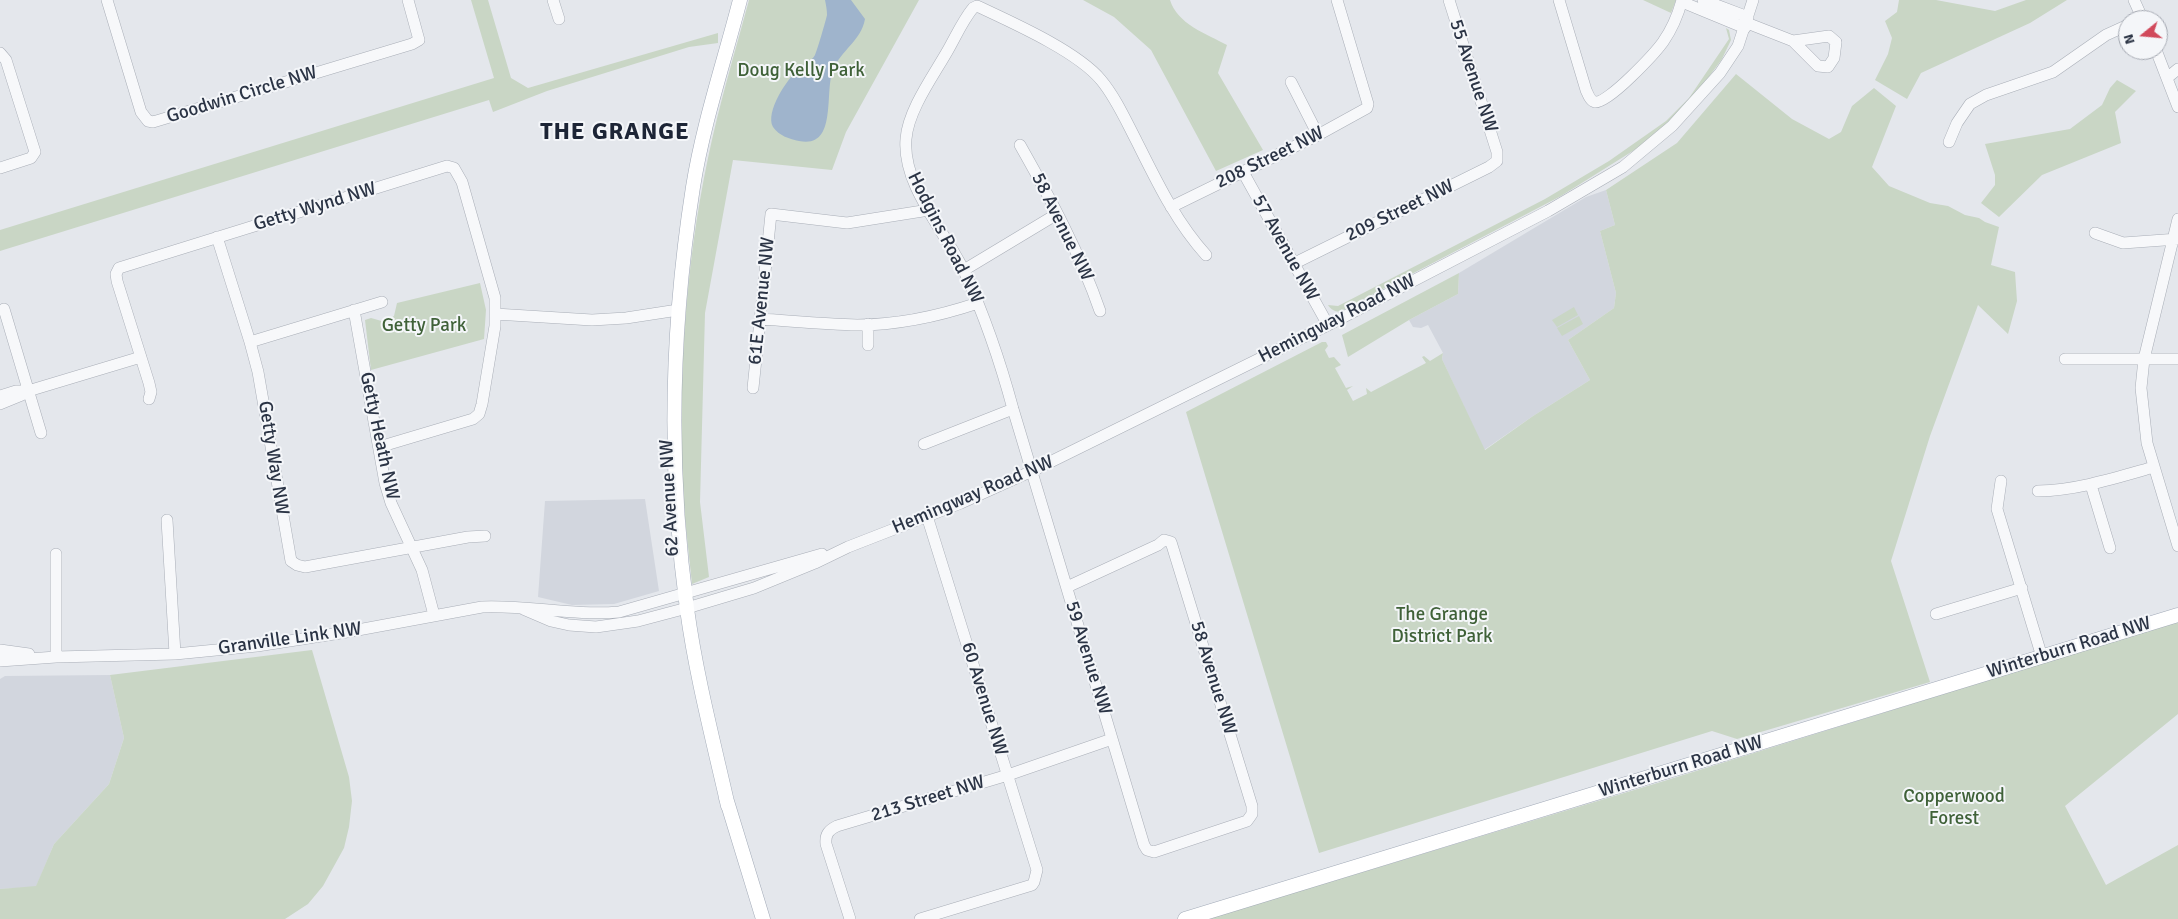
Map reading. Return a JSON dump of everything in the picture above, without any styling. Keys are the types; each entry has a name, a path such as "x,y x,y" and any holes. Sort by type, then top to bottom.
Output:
{"main road":[{"name":"62 Avenue NW","path":"740,0 702,144 693,187 678,234 674,311 675,489 682,610 695,656 728,806 763,919"},
{"name":"Winterburn Road NW","path":"1185,919 2178,615"}],"street":[{"name":"Goodwin Circle NW","path":"107,0 141,112 148,121 153,122 412,44 419,40 410,1"},
{"path":"553,0 560,18"},
{"name":"208 Street NW","path":"1171,207 1318,135 1367,108 1368,104 1337,0"},
{"name":"55 Avenue NW","path":"1449,0 1497,152"},
{"path":"1559,0 1586,90 1592,100 1596,102 1615,91 1646,63 1664,41 1679,12 1682,1 1793,41"},
{"path":"1703,0 1747,23"},
{"name":"Hemingway Road NW","path":"681,595 848,547 927,516 1032,471 1328,325 1548,211 1623,167 1672,126 1720,73 1738,46 1747,23 1752,0"},
{"name":"Hodgins Road NW","path":"1032,471 1001,363 978,303 964,270 917,190 908,166 906,140 908,128 918,104 970,12 977,6 1025,29 1090,69 1100,79 1116,102 1171,207 1192,239 1206,255"},
{"path":"1950,142 1957,123 1970,104 1986,95 2053,72 2106,35 2118,30"},
{"path":"0,54 6,60 34,152 31,158 0,168"},
{"path":"2160,60 2178,107"},
{"path":"2167,78 2178,69"},
{"path":"1290,82 1318,135"},
{"name":"58 Avenue NW","path":"1020,145 1057,214 1089,281 1100,311"},
{"name":"209 Street NW","path":"1295,263 1489,167 1497,161 1497,152"},
{"name":"Getty Wynd NW","path":"149,399 151,392 117,281 116,274 119,268 447,166 454,168 462,182 491,279 495,298 495,314"},
{"name":"57 Avenue NW","path":"1243,172 1328,325"},
{"name":"61E Avenue NW","path":"753,388 771,214 847,223 929,210"},
{"path":"964,270 1057,214"},
{"path":"2178,219 2176,239 2144,359 2141,388 2143,415 2154,467 2175,523 2178,546"},
{"path":"2095,233 2123,243 2176,239"},
{"name":"Getty Way NW","path":"217,237 250,342 261,386 288,553 292,561 297,566 305,566 412,548"},
{"path":"250,342 382,302"},
{"path":"760,319 868,324 922,319 978,303"},
{"path":"4,309 41,433"},
{"name":"Getty Heath NW","path":"354,310 388,494 422,570 434,615"},
{"path":"378,446 473,419 479,414 495,314 592,320 626,318 674,311"},
{"path":"868,324 868,345"},
{"path":"0,396 16,391 28,391 141,357"},
{"path":"2065,360 2178,359"},
{"path":"0,404 17,399 28,391"},
{"path":"924,444 1013,409"},
{"path":"2038,491 2057,491 2091,485 2154,467"},
{"name":"59 Avenue NW","path":"1032,471 1144,845"},
{"path":"2001,481 1996,509 2042,656"},
{"path":"2091,485 2110,548"},
{"name":"60 Avenue NW","path":"920,919 1032,885 1036,870 927,516"},
{"path":"167,520 175,654"},
{"path":"412,548 468,537 485,536"},
{"name":"58 Avenue NW","path":"1067,587 1158,545 1164,540 1171,542 1252,806 1252,814 1247,820 1154,852 1148,850 1144,845"},
{"name":"Hemingway Road NW","path":"682,610 754,588 815,564 848,547"},
{"path":"56,554 56,657"},
{"path":"1936,614 2022,588"},
{"name":"Granville Link NW","path":"0,661 56,657 175,654 279,643 482,607 500,606 594,614 619,612 681,595"},
{"name":"Granville Link NW","path":"523,609 551,621 583,627 621,624 682,610"},
{"name":"Granville Link NW","path":"0,650 56,657"},
{"name":"213 Street NW","path":"850,919 826,844 829,830 1008,775 1112,739"}],"shaded area":[{"path":"1606,190 1615,225 1600,231 1616,293 1614,308 1568,340 1590,380 1484,450 1442,359 1443,353 1428,325 1421,328 1413,327 1409,320 1458,294 1459,273 1586,197"},
{"path":"645,499 659,591 614,604 572,605 538,597 545,501"},
{"path":"110,675 124,738 109,784 54,844 36,887 0,889 0,679 5,676"}],"green space":[{"path":"471,0 488,0 511,78 528,88 718,33 718,43 689,47 547,91 493,112 489,100 0,251 0,230 494,78"},
{"name":"Doug Kelly Park","path":"749,0 919,0 846,132 832,170 733,160 705,313 700,502 709,577 692,584 684,505 682,451 683,367 689,283 700,199 708,158 722,98"},
{"path":"1083,0 1170,0 1179,16 1186,22 1227,45 1218,73 1263,150 1216,171 1151,50 1114,17"},
{"path":"1643,0 1676,0 1671,13"},
{"path":"1899,0 1936,0 1995,11 2026,0 2067,0 2030,23 1921,73 1907,99 1875,80 1888,54 1892,38 1885,21 1897,12"},
{"path":"1726,28 1729,30 1731,40 1722,59 1700,89 1668,124 1636,149 1561,196 1339,312 1329,307 1328,305 1338,306 1545,199 1609,161 1666,121 1689,98 1729,39"},
{"name":"The Grange District Park","path":"1736,74 1792,119 1829,139 1841,132 1852,106 1874,88 1896,106 1872,167 1889,186 1930,203 1948,206 1965,215 1979,218 1999,227 1991,265 2015,272 2017,301 2008,334 1978,305 1930,436 1891,561 1930,682 1737,739 1712,731 1319,853 1186,412 1322,342 1326,342 1328,346 1325,350 1329,358 1334,357 1341,365 1335,368 1346,388 1353,386 1347,390 1353,401 1367,394 1366,388 1371,392 1426,363 1422,357 1424,356 1430,361 1443,353 1442,359 1485,450 1533,416 1590,380 1568,340 1614,308 1616,293 1600,231 1615,225 1606,190 1677,143"},
{"path":"2117,80 2136,91 2115,112 2121,143 2042,175 1999,217 1981,203 1995,185 1995,175 1985,144 2070,129 2102,105 2110,88"},
{"path":"1459,273 1458,294 1409,320 1348,357 1342,335"},
{"name":"Getty Park","path":"480,283 486,310 484,339 371,370 365,320 371,318 385,322 394,316 397,303"},
{"path":"1574,307 1578,315 1557,327 1552,320"},
{"path":"1579,316 1583,324 1562,336 1557,328"},
{"name":"Copperwood Forest","path":"2178,621 2178,714 2065,806 2106,885 2178,845 2178,919 1207,919 1664,781"},
{"path":"312,650 349,777 352,801 344,848 323,886 308,904 285,919 0,919 0,889 36,886 54,844 109,784 124,738 110,675"}],"water":[{"path":"825,0 851,0 865,19 863,27 855,40 833,70 825,128 820,136 811,141 799,141 785,137 775,130 771,121 772,113 778,96 793,74 815,55 827,15"}],"district":[{"name":"THE GRANGE","path":"615,133"}]}
